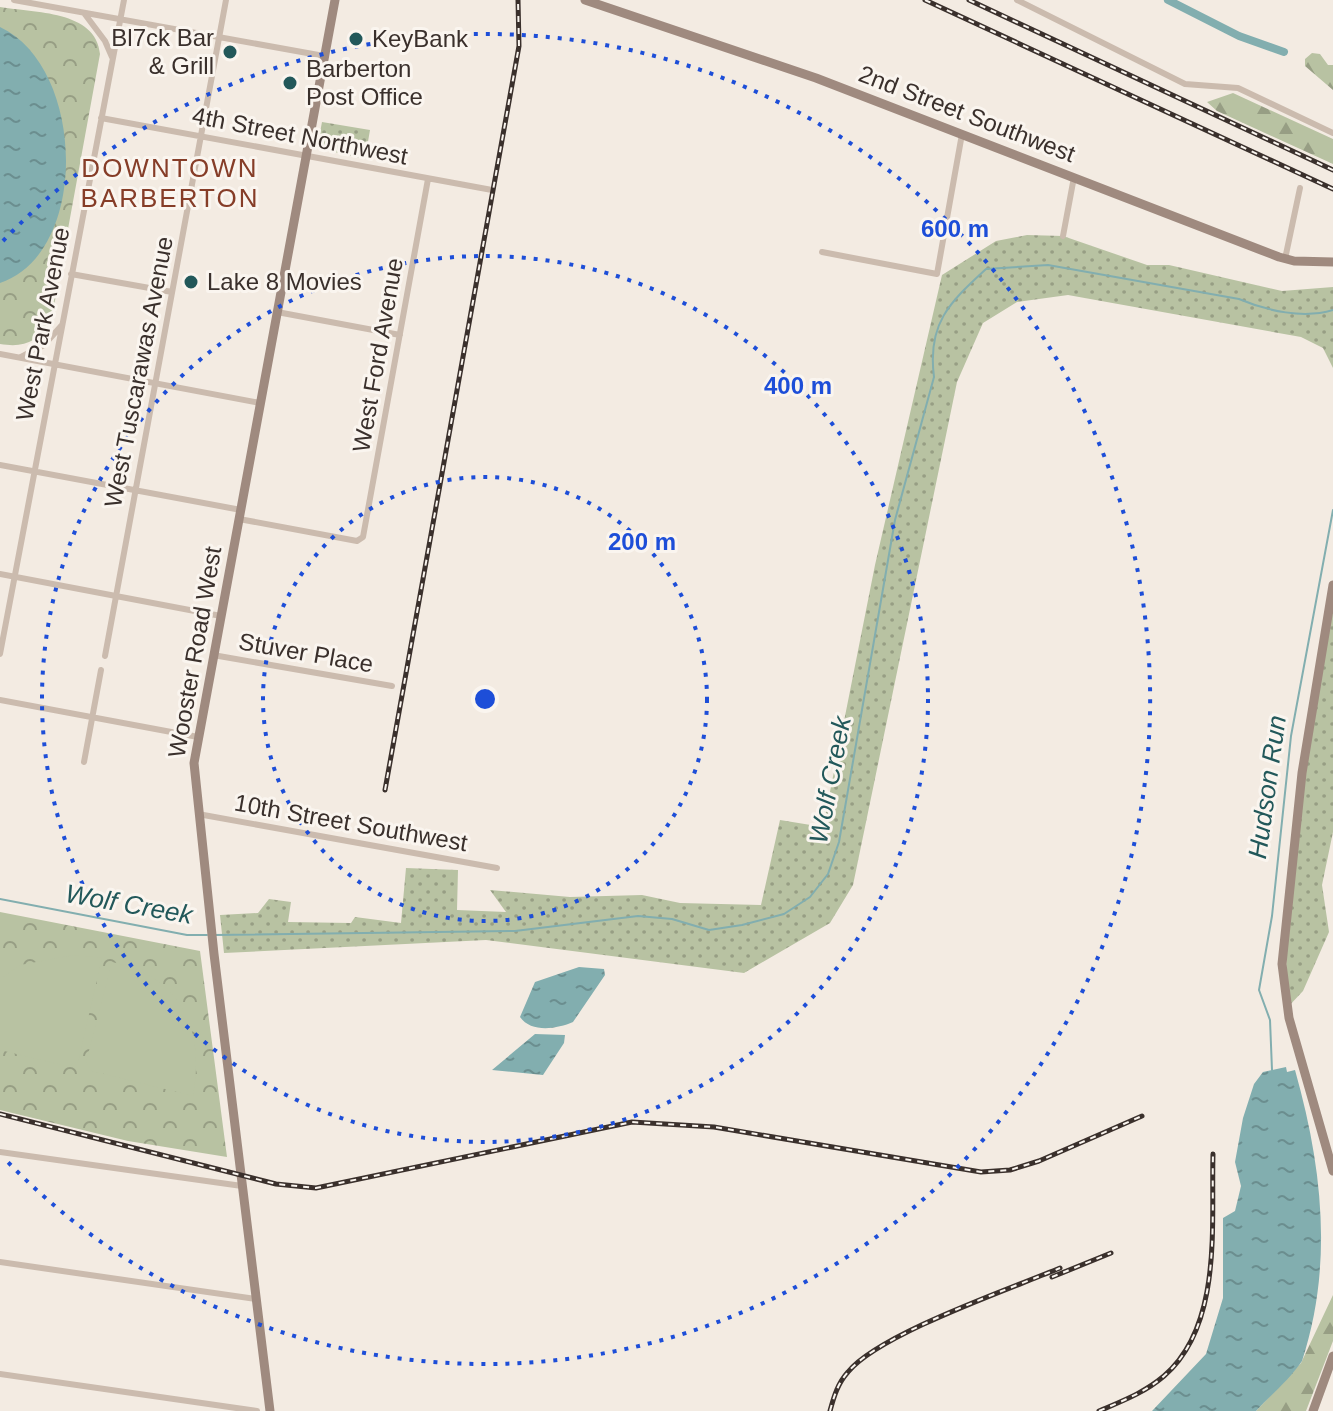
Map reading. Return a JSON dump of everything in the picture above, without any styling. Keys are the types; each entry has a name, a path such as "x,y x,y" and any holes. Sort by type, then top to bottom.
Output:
{"main road":[{"name":"Wooster Road West","path":"270,1411 194,770 335,0"},
{"name":"2nd Street Southwest","path":"585,0 816,78 1285,259 1333,262"},
{"path":"1333,585 1302,773 1282,964 1289,1018 1333,1171"},
{"path":"1313,1411 1333,1356"}],"street":[{"path":"14,0 324,56"},
{"name":"West Park Avenue","path":"0,654 124,0"},
{"name":"West Tuscarawas Avenue","path":"105,656 226,0"},
{"path":"1017,0 1185,84 1238,88 1333,133"},
{"path":"84,13 105,41 113,58"},
{"name":"4th Street Northwest","path":"101,118 492,190"},
{"path":"822,252 937,274 962,134"},
{"path":"1063,236 1074,177"},
{"name":"West Ford Avenue","path":"240,514 357,541 363,537 428,179"},
{"path":"1285,259 1300,188"},
{"path":"71,274 172,292"},
{"path":"277,312 400,335"},
{"path":"20,358 44,345 62,325"},
{"path":"0,354 260,403"},
{"path":"0,465 135,490 240,514"},
{"path":"0,574 221,616"},
{"name":"Stuver Place","path":"213,655 392,686"},
{"path":"84,762 101,670"},
{"path":"0,700 198,737"},
{"name":"10th Street Southwest","path":"198,814 497,868"},
{"path":"0,1152 242,1186"},
{"path":"0,1262 256,1299"},
{"path":"0,1374 257,1411"}],"green space":[{"path":"0,7 46,13 76,21 96,40 100,54 51,322 35,339 16,345 0,344"},
{"path":"1312,53 1320,54 1328,65 1333,65 1333,90 1305,66 1305,59"},
{"path":"1233,93 1333,139 1333,164 1217,111 1207,102"},
{"path":"322,122 370,130 365,159 317,148"},
{"path":"1027,235 1063,236 1147,265 1169,265 1282,291 1333,287 1333,368 1323,348 1301,337 1068,295 1017,302 983,323 957,382 853,885 830,923 744,973 486,940 224,953 220,915 258,913 269,899 291,902 288,922 351,923 355,917 401,923 406,868 458,870 457,910 506,912 490,890 570,897 642,895 680,903 761,905 780,820 823,827 875,565 942,275 996,241"},
{"path":"1333,585 1333,832 1322,885 1329,932 1303,991 1287,1008 1286,955 1293,849"},
{"path":"0,912 200,951 227,1157 128,1141 0,1110"},
{"path":"74,955 102,958 78,1062 66,1066 0,1050 0,979 20,965"},
{"path":"112,962 136,969 156,980 172,994 183,1010 195,1049 193,1096 92,1071 86,1062"},
{"path":"1333,1295 1333,1341 1306,1411 1256,1411 1301,1363"}],"water":[{"path":"0,27 28,48 49,80 62,118 66,159 62,199 50,236 29,265 0,283"},
{"path":"579,967 604,969 605,975 573,1022 552,1028 537,1027 520,1017 535,982"},
{"path":"535,1034 565,1035 564,1043 543,1075 492,1070"},
{"path":"1286,1067 1287,1072 1295,1070 1305,1107 1321,1217 1318,1289 1302,1361 1256,1411 1152,1411 1206,1354 1223,1298 1223,1218 1235,1211 1241,1186 1235,1162 1243,1118 1254,1084 1263,1072"}],"waterway":[{"path":"1168,0 1239,36 1284,52"},
{"name":"Wolf Creek","path":"214,935 515,931 638,916 672,919 709,930 784,914 810,897 828,874 839,842 895,520 934,377 934,343 951,304 986,269 1048,265 1239,299 1286,312 1310,314 1333,310"},
{"name":"Hudson Run","path":"1272,1070 1270,1020 1259,990 1272,916 1291,736 1333,510"},
{"name":"Wolf Creek","path":"0,899 187,935 207,935"}],"railway":[{"path":"385,790 519,46 518,0"},
{"path":"925,0 1333,189"},
{"path":"969,0 1333,170"},
{"path":"0,1114 276,1184 316,1188 632,1122 714,1127 981,1172 1010,1170 1039,1161 1142,1116"},
{"path":"1099,1411 1141,1392 1164,1376 1183,1355 1196,1330 1210,1272 1213,1154"},
{"path":"1052,1277 1111,1253"},
{"path":"830,1411 842,1381 864,1357 916,1328 1060,1268"}],"place":[{"name":"KeyBank","path":"356,39"},
{"name":"Bl7ck Bar & Grill","path":"230,52"},
{"name":"Barberton Post Office","path":"290,83"},
{"name":"Lake 8 Movies","path":"191,282"}],"district":[{"name":"DOWNTOWN BARBERTON","path":"170,183"}]}
